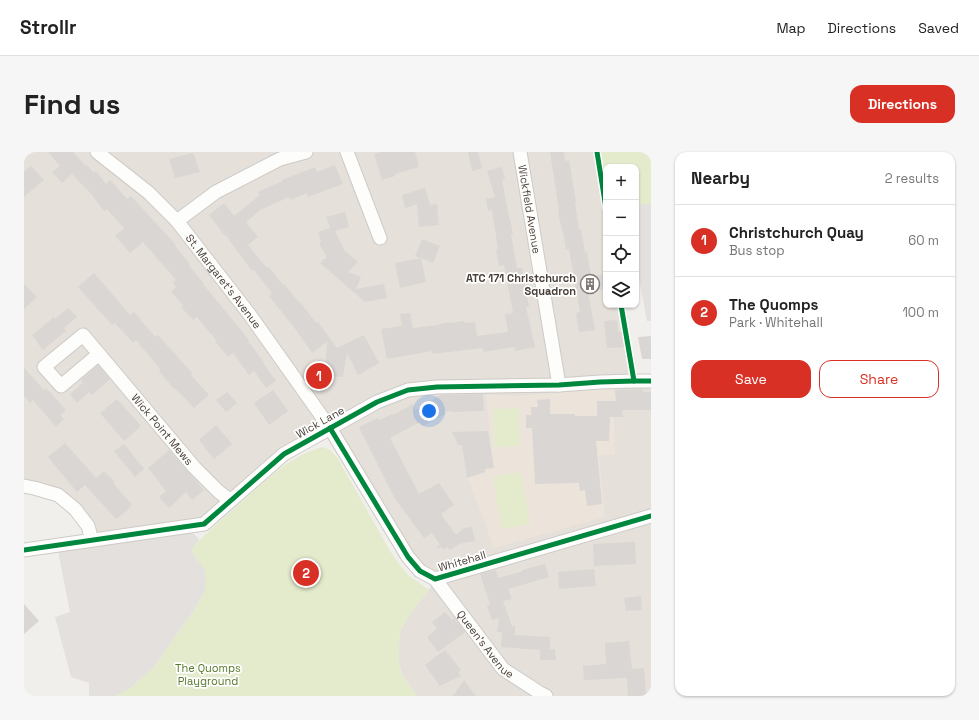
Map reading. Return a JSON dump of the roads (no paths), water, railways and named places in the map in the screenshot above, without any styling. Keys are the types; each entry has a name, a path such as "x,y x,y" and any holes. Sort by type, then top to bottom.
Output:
{"street":[{"name":"St. Margaret's Avenue","path":"96,152 149,193 177,221 250,315 330,428"},
{"path":"177,221 216,192 280,159 306,152"},
{"path":"347,152 380,238"},
{"name":"Wickfield Avenue","path":"520,152 559,385"},
{"name":"Wick Point Mews","path":"98,354 194,467 219,492 230,500"},
{"name":"Wick Lane","path":"24,550 204,524 284,454 377,402 408,390 437,387 559,385 600,382 651,381"},
{"name":"Whitehall","path":"330,428 408,557 420,571 435,580 651,516"},
{"path":"24,486 58,495 75,509 84,520 88,526 92,540"},
{"name":"Queen's Avenue","path":"435,580 503,669 546,696"}],"place":[{"name":"ATC 171 Christchurch Squadron","path":"590,284"},
{"name":"Christchurch Quay","path":"319,376"},
{"name":"The Quomps","path":"306,573"}],"park label":[{"name":"The Quomps Playground","path":"208,674"}]}
